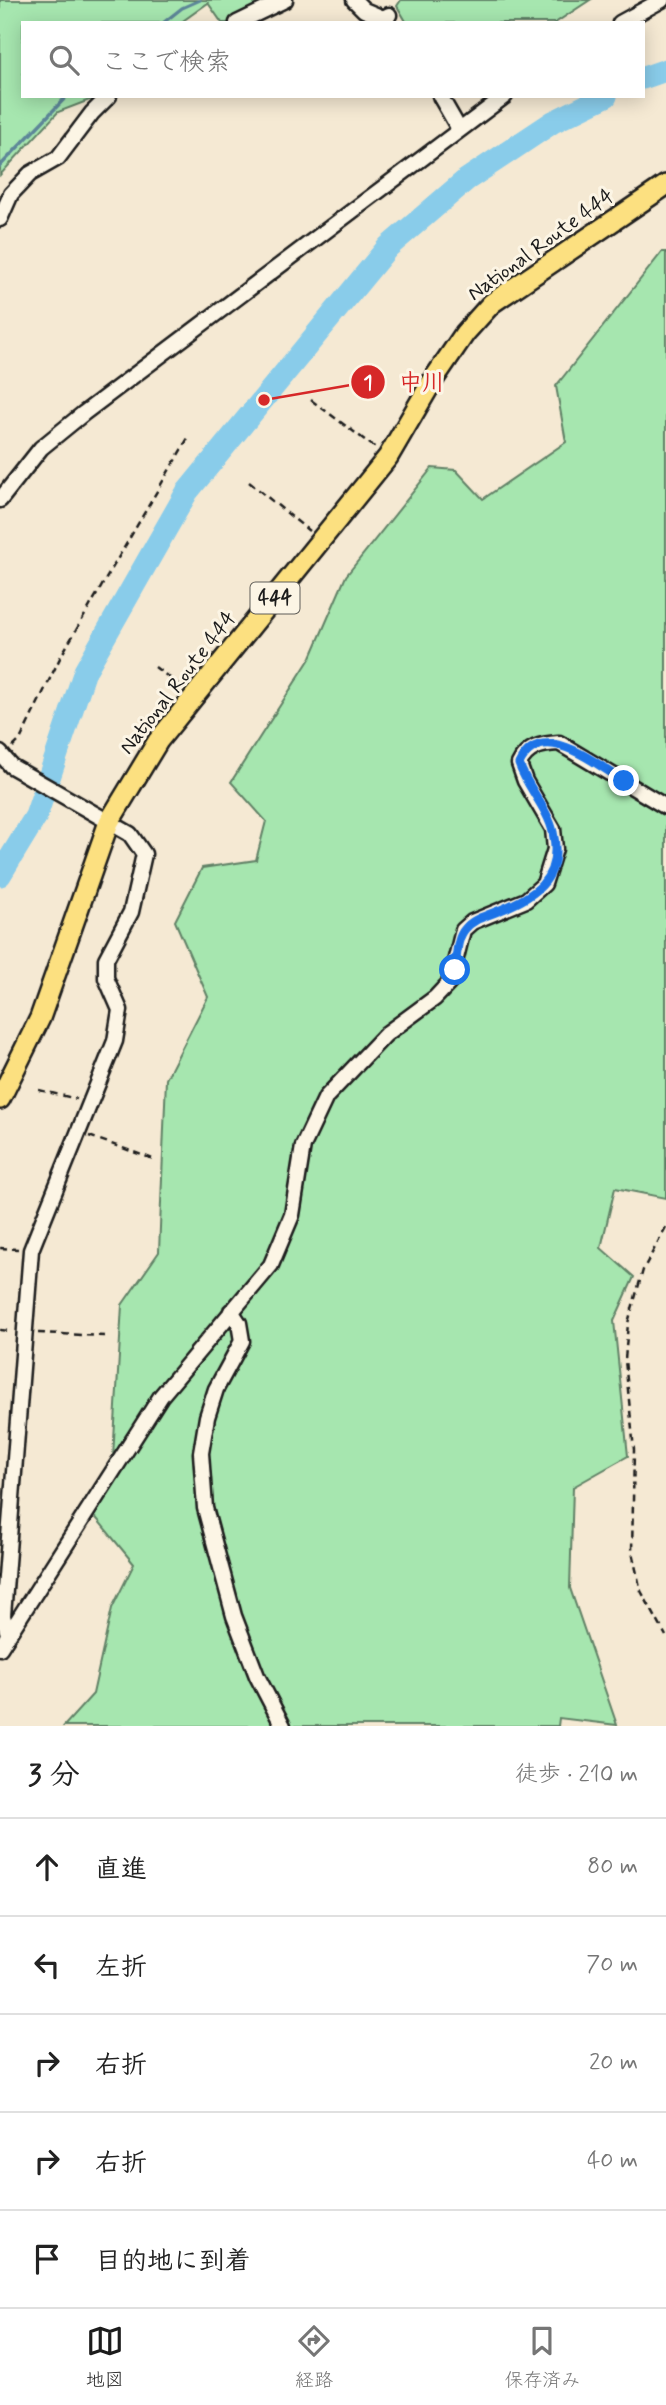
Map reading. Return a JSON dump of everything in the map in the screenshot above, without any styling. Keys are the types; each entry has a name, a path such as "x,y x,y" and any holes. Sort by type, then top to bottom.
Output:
{"highway":[{"name":"National Route 444","path":"0,1099 40,1018 109,822 158,741 193,695 322,542 388,457 439,371 465,333 492,303 666,185"}],"street":[{"path":"241,21 285,0"},
{"path":"354,0 364,10 391,19 389,0"},
{"path":"624,21 662,0"},
{"path":"0,219 12,194 30,174 58,159 92,113 107,98"},
{"path":"441,98 459,129"},
{"path":"0,500 41,448 502,98"},
{"path":"0,1648 161,1396 271,1265 285,1239 292,1215 303,1146 326,1097 386,1034 435,998 450,982 463,930 472,922 526,900 544,884 551,870 555,849 553,829 525,781 519,764 524,754 541,744 559,743 666,807"},
{"path":"5,759 76,805 130,834 144,854 143,866 134,889 131,912 106,959 106,978 120,1010 115,1041 31,1250 3,1616 8,1634"},
{"path":"231,1311 239,1323 242,1341 216,1389 207,1417 201,1453 205,1508 234,1616 257,1676 283,1726"}],"path":[{"path":"311,400 388,457"},
{"path":"5,759 20,740 61,656 188,438"},
{"path":"249,482 322,542"},
{"path":"155,667 193,695"},
{"path":"39,1090 92,1103"},
{"path":"80,1132 153,1159"},
{"path":"666,1227 643,1270 628,1323 625,1360 634,1450 632,1552 641,1591 666,1636"},
{"path":"0,1248 31,1250"},
{"path":"0,1330 105,1336"}],"green space":[{"path":"0,0 276,0 233,21 221,21 208,3 183,21 21,21 21,98 95,98 58,112 0,175"},
{"path":"401,0 590,0 558,21 406,21 397,6"},
{"path":"662,252 666,252 666,1198 615,1188 601,1248 634,1277 614,1321 628,1456 573,1487 570,1588 617,1725 559,1718 558,1726 64,1726 93,1694 112,1608 134,1564 93,1514 113,1457 122,1305 159,1252 166,1079 208,997 175,921 202,868 256,860 266,821 231,782 311,657 346,576 432,468 456,470 483,499 566,442 556,386"}],"waterway":[{"path":"166,21 182,8 200,0"},
{"path":"645,77 666,70"},
{"path":"0,166 65,98"},
{"path":"0,875 36,816 85,671 187,492 388,247 466,180 553,122 602,98"}],"place":[{"name":"中川","path":"264,400"}],"route":[{"path":"455,970 458,942 463,930 472,922 526,900 544,884 551,870 555,849 553,829 525,781 519,764 524,754 541,744 559,743 624,781"}]}
